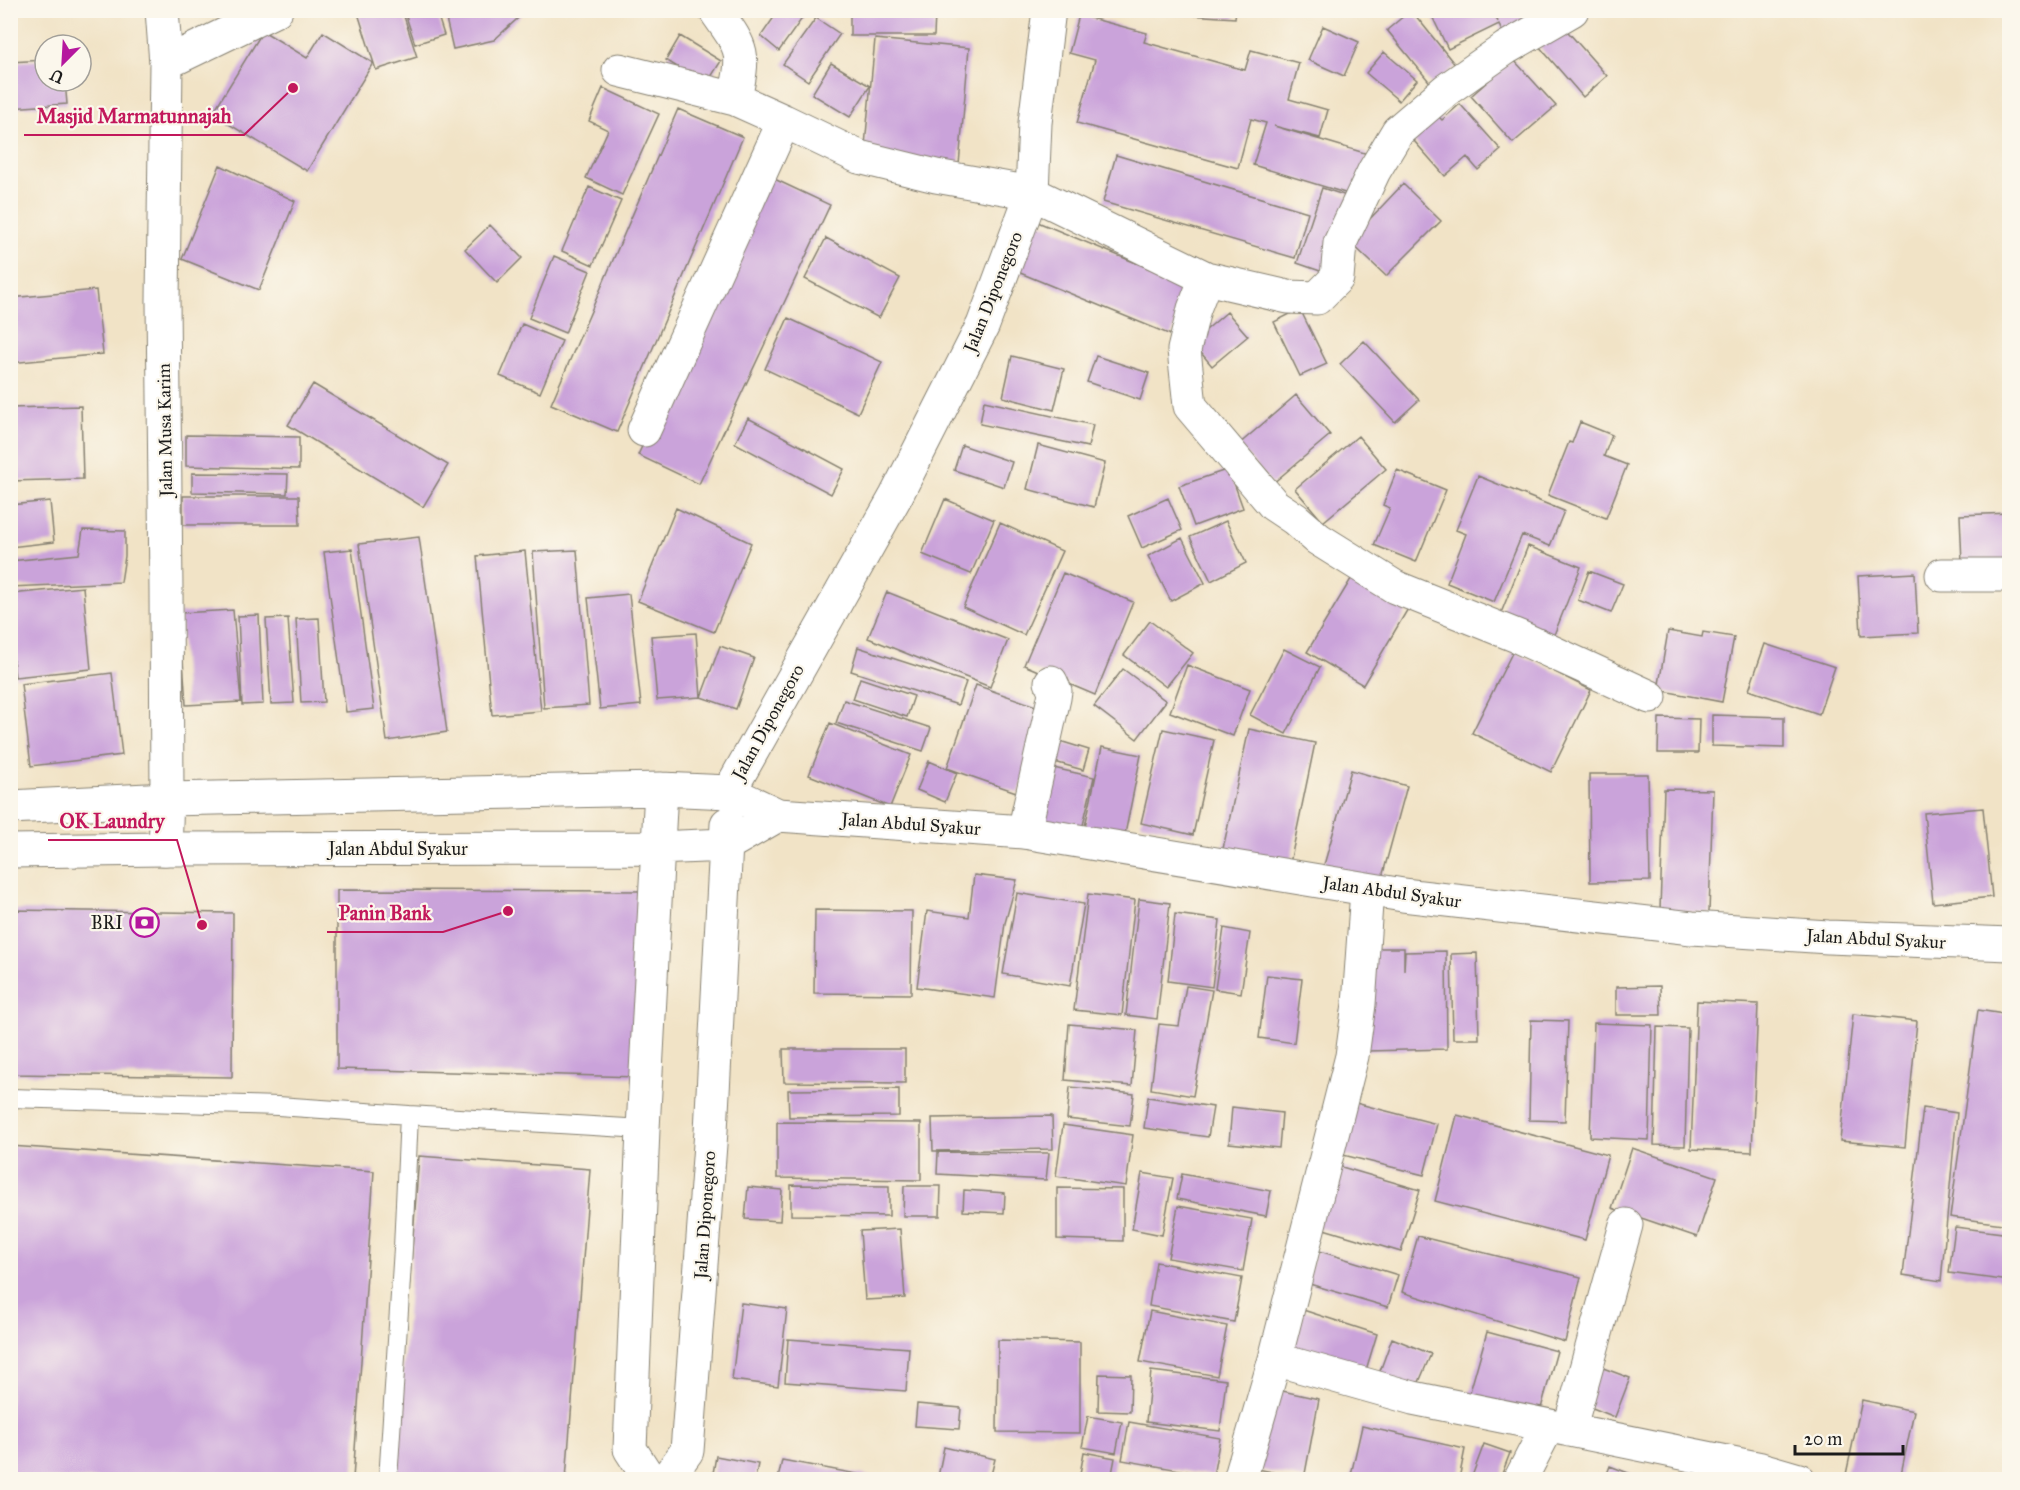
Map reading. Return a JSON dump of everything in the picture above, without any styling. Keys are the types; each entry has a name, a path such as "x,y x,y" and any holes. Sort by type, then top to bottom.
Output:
{"street":[{"name":"Jalan Musa Karim","path":"162,10 166,63 163,301 167,799 165,849"},
{"path":"166,63 276,10"},
{"path":"716,10 731,31 741,54 741,71 735,99"},
{"name":"Jalan Diponegoro","path":"666,1479 687,1452 711,1131 729,792 896,496 983,325 1032,193 1035,123 1049,10"},
{"path":"619,70 735,99 859,157 936,176 1032,193 1206,278 1288,297 1317,298 1336,278 1340,243 1374,171 1398,131 1446,90 1506,48 1572,10"},
{"path":"644,430 784,121"},
{"path":"1206,278 1194,309 1184,350 1190,406 1274,505 1318,539 1395,587 1517,636 1650,697"},
{"path":"1942,575 2010,575"},
{"path":"1024,832 1054,698 1055,691 1052,682"},
{"path":"650,1479 630,1449 643,1129 661,789"},
{"name":"Jalan Abdul Syakur","path":"10,807 167,799 661,789 729,792 778,815 1024,832 1367,890 1692,928 1828,937 2010,944"},
{"name":"Jalan Abdul Syakur","path":"10,851 657,848 726,845 778,815"},
{"path":"1240,1479 1275,1359 1352,1056 1359,1004 1367,890"},
{"path":"1520,1479 1558,1428 1626,1225"},
{"path":"1275,1359 1413,1398 1761,1469 1799,1479"}],"lane":[{"path":"10,1098 278,1106 643,1129"},
{"path":"388,1479 409,1115"}],"building":[{"path":"357,10 402,10 417,57 376,70"},
{"path":"404,10 436,10 444,35 415,44"},
{"path":"444,10 527,10 494,40 453,49"},
{"path":"779,10 808,10 779,51 761,36"},
{"path":"1143,10 1236,10 1235,18 1143,12"},
{"path":"1411,10 1456,66 1432,85 1387,30"},
{"path":"1429,10 1492,10 1498,22 1494,10 1553,10 1503,36 1499,24 1448,49"},
{"path":"850,14 935,14 934,36 850,36"},
{"path":"1079,15 1147,33 1144,42 1245,70 1251,50 1299,63 1289,99 1328,110 1320,138 1274,126 1368,154 1355,196 1253,165 1266,123 1251,119 1238,168 1077,123 1095,60 1069,53"},
{"path":"816,18 840,34 808,81 783,64"},
{"path":"1561,24 1607,76 1583,97 1538,45"},
{"path":"1323,26 1359,42 1344,76 1308,60"},
{"path":"263,31 307,58 323,32 373,63 307,171 212,114"},
{"path":"680,36 721,61 706,85 666,60"},
{"path":"875,39 969,48 959,165 864,156"},
{"path":"1384,52 1417,80 1399,101 1366,73"},
{"path":"1513,59 1556,106 1513,143 1471,96"},
{"path":"33,61 33,93 66,93 67,104 10,108 10,62"},
{"path":"831,63 870,86 850,117 812,94"},
{"path":"603,88 659,114 622,195 586,178 608,130 589,121"},
{"path":"1460,104 1501,150 1478,170 1467,157 1445,176 1407,133 1433,111 1442,120"},
{"path":"678,109 743,137 617,432 551,404"},
{"path":"1116,155 1308,212 1295,258 1103,202"},
{"path":"220,165 295,201 259,290 182,259"},
{"path":"768,176 830,205 699,484 638,455"},
{"path":"1403,184 1441,221 1386,276 1349,241"},
{"path":"589,187 621,201 593,265 562,251"},
{"path":"1322,188 1350,197 1326,273 1297,263"},
{"path":"1028,218 1191,286 1171,335 1008,268"},
{"path":"490,225 522,258 497,283 465,249"},
{"path":"826,238 900,278 879,318 805,279"},
{"path":"554,256 590,271 565,333 529,318"},
{"path":"96,290 103,354 10,363 10,298"},
{"path":"1300,309 1327,364 1300,376 1274,322"},
{"path":"1227,312 1248,336 1212,366 1192,342"},
{"path":"788,318 882,362 858,413 765,369"},
{"path":"522,324 562,341 540,393 500,376"},
{"path":"1364,341 1419,400 1395,422 1340,364"},
{"path":"1012,356 1064,369 1054,410 1003,397"},
{"path":"1096,356 1149,373 1140,400 1087,382"},
{"path":"313,384 448,465 423,507 288,425"},
{"path":"1296,395 1330,435 1272,484 1238,445"},
{"path":"984,401 1093,425 1088,447 980,424"},
{"path":"81,406 83,479 10,481 10,408"},
{"path":"748,418 844,469 831,494 735,443"},
{"path":"1580,422 1612,435 1604,456 1627,465 1606,518 1548,495 1569,442 1572,443"},
{"path":"186,435 299,437 299,469 186,466"},
{"path":"1358,436 1386,469 1323,522 1295,489"},
{"path":"962,445 1012,462 1004,487 954,470"},
{"path":"1038,445 1105,463 1094,507 1027,489"},
{"path":"1229,469 1243,508 1194,526 1179,486"},
{"path":"1397,470 1446,490 1416,562 1374,545 1390,508 1383,505"},
{"path":"192,473 288,474 287,494 192,492"},
{"path":"1478,476 1564,511 1550,546 1522,535 1494,602 1447,583 1466,534 1456,530"},
{"path":"183,496 299,496 300,525 183,525"},
{"path":"1168,498 1182,530 1142,548 1128,516"},
{"path":"945,499 994,520 971,574 922,554"},
{"path":"50,501 54,542 10,547 10,505"},
{"path":"676,508 751,543 714,632 638,601"},
{"path":"2010,513 2010,562 1962,563 1960,515"},
{"path":"1226,521 1246,563 1211,581 1190,537"},
{"path":"1000,523 1062,551 1024,635 963,607"},
{"path":"83,530 125,531 125,556 121,582 10,587 10,561 79,554"},
{"path":"419,537 447,732 387,741 359,544"},
{"path":"1182,538 1205,583 1171,601 1148,556"},
{"path":"1528,546 1581,567 1552,640 1499,618"},
{"path":"352,549 374,709 346,712 324,552"},
{"path":"577,550 589,705 544,708 533,552"},
{"path":"525,551 541,711 492,715 477,556"},
{"path":"1589,571 1623,584 1611,613 1578,600"},
{"path":"1063,573 1133,602 1095,695 1024,665"},
{"path":"1915,573 1918,633 1861,636 1858,576"},
{"path":"1354,574 1409,607 1363,685 1307,652"},
{"path":"83,587 91,669 15,677 10,633 10,594"},
{"path":"887,592 1008,640 990,687 868,638"},
{"path":"629,594 641,705 600,709 588,598"},
{"path":"233,610 241,702 186,705 180,613"},
{"path":"259,615 263,704 242,705 238,616"},
{"path":"288,618 294,703 271,704 266,619"},
{"path":"319,618 324,702 301,703 296,619"},
{"path":"1150,621 1193,653 1166,687 1124,655"},
{"path":"1668,631 1702,637 1703,632 1734,637 1722,702 1658,690"},
{"path":"696,633 701,697 657,700 651,636"},
{"path":"1765,644 1835,667 1819,714 1749,690"},
{"path":"720,646 754,658 736,709 701,697"},
{"path":"858,647 966,682 958,705 851,671"},
{"path":"1284,649 1320,667 1286,734 1250,715"},
{"path":"1513,651 1591,690 1551,772 1472,733"},
{"path":"1187,665 1250,689 1233,736 1170,712"},
{"path":"1123,669 1166,701 1137,739 1094,706"},
{"path":"112,673 122,755 31,766 21,684"},
{"path":"860,678 914,696 907,717 853,699"},
{"path":"976,685 1047,710 1019,793 947,768"},
{"path":"844,700 931,728 923,751 836,723"},
{"path":"1712,715 1784,717 1784,748 1712,746"},
{"path":"1659,718 1699,719 1698,753 1658,753"},
{"path":"830,723 911,755 890,807 809,775"},
{"path":"1163,729 1214,740 1193,835 1141,823"},
{"path":"1249,729 1315,743 1288,873 1221,858"},
{"path":"1050,738 1089,750 1083,770 1044,759"},
{"path":"1102,747 1141,755 1123,844 1083,836"},
{"path":"929,761 957,773 945,802 917,790"},
{"path":"1040,765 1094,777 1081,834 1028,822"},
{"path":"1351,770 1407,786 1381,881 1324,865"},
{"path":"1589,774 1648,774 1650,881 1590,882"},
{"path":"1664,789 1713,790 1709,913 1660,910"},
{"path":"1983,808 1992,897 1933,903 1924,813"},
{"path":"974,875 1017,880 1005,923 995,998 917,987 927,911 969,917"},
{"path":"337,890 646,891 638,1077 337,1069"},
{"path":"1017,893 1084,904 1070,986 1003,974"},
{"path":"1088,894 1135,900 1122,1015 1074,1010"},
{"path":"1139,899 1170,903 1157,1019 1126,1015"},
{"path":"10,910 233,913 232,1077 10,1074"},
{"path":"815,910 912,911 911,994 814,993"},
{"path":"1175,914 1220,920 1212,987 1168,981"},
{"path":"1224,928 1250,933 1241,993 1215,989"},
{"path":"1366,948 1404,948 1404,970 1405,952 1446,951 1447,1049 1367,1051"},
{"path":"1477,953 1479,1039 1453,1039 1451,954"},
{"path":"1267,975 1302,979 1294,1043 1259,1038"},
{"path":"1186,986 1212,990 1193,1096 1151,1089 1159,1024 1179,1026"},
{"path":"1660,986 1661,1015 1616,1015 1616,987"},
{"path":"1697,1001 1758,1004 1752,1152 1691,1149"},
{"path":"1978,1010 2010,1015 2010,1225 1950,1217"},
{"path":"1853,1014 1917,1021 1905,1147 1840,1141"},
{"path":"1531,1020 1568,1021 1565,1121 1529,1120"},
{"path":"1594,1023 1652,1025 1649,1140 1590,1137"},
{"path":"1069,1024 1137,1030 1132,1086 1065,1080"},
{"path":"1657,1027 1688,1028 1685,1146 1654,1145"},
{"path":"783,1049 905,1049 905,1083 784,1082"},
{"path":"1070,1087 1134,1094 1130,1126 1067,1119"},
{"path":"899,1089 899,1116 789,1117 788,1090"},
{"path":"1148,1097 1213,1107 1208,1137 1144,1128"},
{"path":"1344,1100 1437,1124 1424,1175 1331,1152"},
{"path":"1232,1107 1282,1113 1279,1148 1229,1143"},
{"path":"1923,1108 1957,1113 1941,1281 1903,1275"},
{"path":"1457,1115 1608,1155 1585,1240 1435,1201"},
{"path":"1052,1116 1053,1149 933,1151 932,1118"},
{"path":"777,1122 921,1123 921,1180 777,1178"},
{"path":"1063,1125 1133,1135 1126,1186 1056,1176"},
{"path":"10,1146 374,1171 353,1479 10,1479"},
{"path":"1632,1148 1717,1177 1697,1237 1612,1208"},
{"path":"938,1152 1049,1153 1046,1180 937,1174"},
{"path":"419,1156 590,1169 566,1479 395,1479"},
{"path":"1335,1165 1420,1190 1401,1252 1317,1227"},
{"path":"1142,1173 1173,1178 1162,1235 1132,1229"},
{"path":"1182,1174 1271,1191 1266,1216 1177,1199"},
{"path":"791,1185 889,1186 889,1216 791,1215"},
{"path":"904,1186 941,1186 940,1216 903,1216"},
{"path":"748,1187 782,1190 780,1221 745,1219"},
{"path":"1057,1188 1123,1189 1123,1241 1057,1239"},
{"path":"964,1190 1005,1193 1004,1213 963,1211"},
{"path":"1178,1206 1252,1219 1243,1271 1168,1258"},
{"path":"1955,1227 2010,1234 2010,1281 1949,1273"},
{"path":"900,1229 905,1298 865,1300 860,1231"},
{"path":"1418,1236 1581,1277 1565,1342 1402,1292"},
{"path":"1316,1250 1398,1275 1388,1307 1306,1283"},
{"path":"1156,1262 1242,1278 1234,1322 1149,1306"},
{"path":"741,1303 787,1309 778,1386 732,1380"},
{"path":"1297,1308 1377,1334 1363,1380 1286,1354"},
{"path":"1150,1311 1227,1326 1217,1376 1140,1362"},
{"path":"1487,1332 1557,1351 1538,1419 1468,1399"},
{"path":"1392,1338 1431,1354 1413,1396 1376,1382"},
{"path":"788,1339 909,1348 906,1391 785,1382"},
{"path":"998,1340 1080,1342 1080,1433 997,1432"},
{"path":"1595,1365 1630,1378 1615,1417 1580,1403"},
{"path":"1151,1371 1226,1380 1220,1431 1146,1422"},
{"path":"1099,1374 1131,1375 1130,1412 1098,1411"},
{"path":"1269,1388 1319,1399 1304,1479 1253,1468"},
{"path":"1862,1400 1914,1411 1900,1479 1845,1479"},
{"path":"917,1404 961,1408 959,1429 915,1426"},
{"path":"1088,1416 1122,1422 1116,1453 1082,1447"},
{"path":"1129,1422 1220,1438 1213,1476 1122,1460"},
{"path":"1362,1426 1465,1449 1459,1479 1350,1479"},
{"path":"1484,1444 1510,1453 1500,1479 1471,1479"},
{"path":"944,1447 995,1459 990,1479 938,1477"},
{"path":"1084,1452 1115,1458 1111,1479 1079,1479"},
{"path":"716,1456 758,1464 755,1479 712,1479"},
{"path":"782,1460 873,1477 872,1479 778,1479"},
{"path":"1610,1466 1644,1479 1605,1479"}],"place":[{"name":"Masjid Marmatunnajah","path":"293,88"},
{"name":"Panin Bank","path":"508,911"},
{"name":"BRI","path":"144,923"},
{"name":"OK Laundry","path":"202,925"}]}
